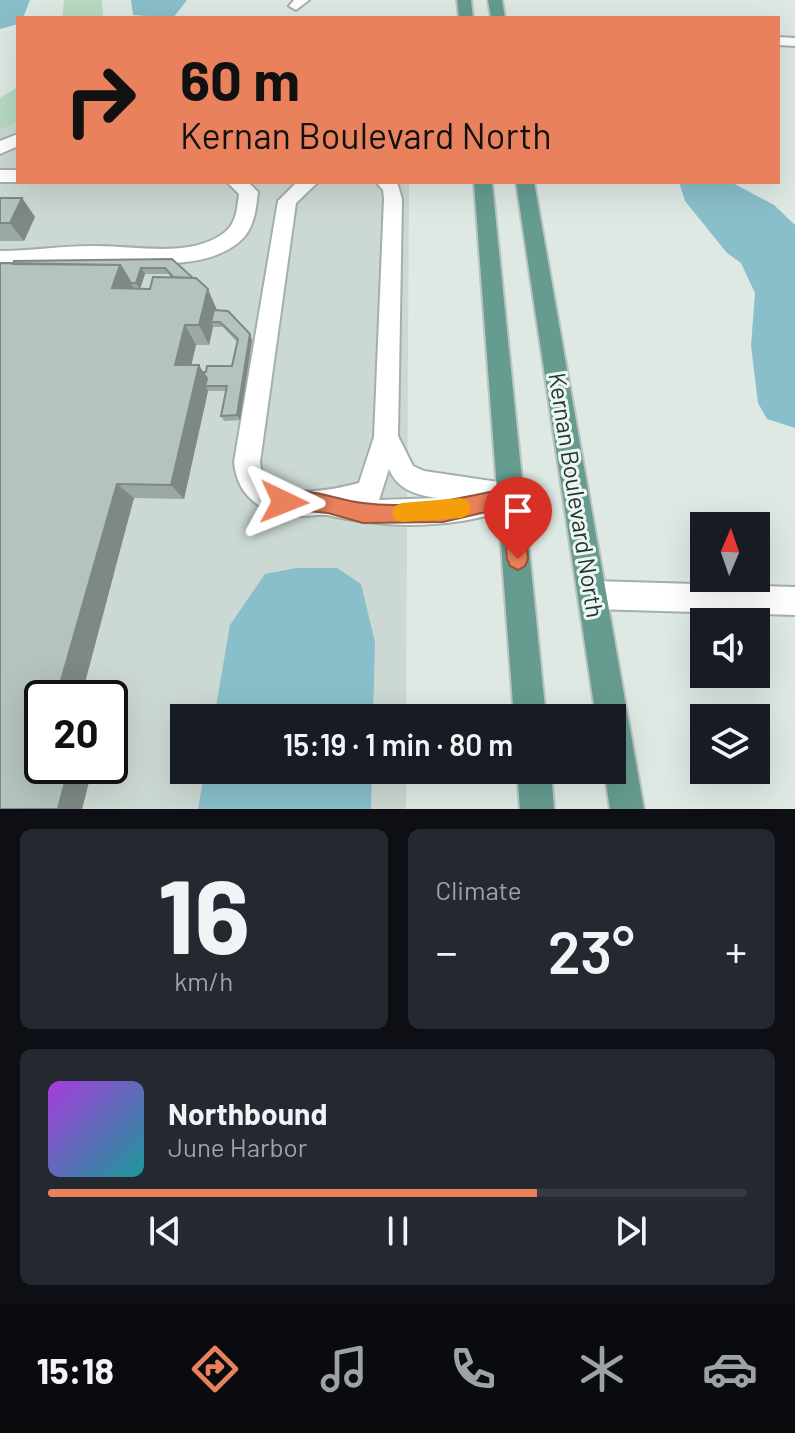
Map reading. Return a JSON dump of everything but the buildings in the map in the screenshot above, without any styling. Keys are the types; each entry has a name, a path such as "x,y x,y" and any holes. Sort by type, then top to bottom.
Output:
{"main road":[{"path":"483,184 529,704"},
{"name":"Kernan Boulevard North","path":"525,184 627,809"},
{"path":"535,784 537,809"}],"street":[{"path":"0,258 95,253 185,254 213,249 242,228 249,209 249,192 239,184"},
{"path":"328,503 369,492 386,437 393,199 392,188 387,184"},
{"path":"285,191 247,462 250,483 261,495 284,502 328,503 363,513 443,512 512,496"},
{"path":"386,437 404,474 421,483 512,496"},
{"path":"593,595 795,601"}],"shaded area":[{"path":"16,123 16,184 409,184 406,704 170,704 170,784 406,784 406,809 0,809 0,130"}],"green space":[{"path":"64,0 102,0 103,16 62,16"},
{"path":"16,88 16,123 0,130 0,98"}],"water":[{"path":"0,0 30,0 24,16 16,16 16,25 0,29"},
{"path":"131,0 187,0 175,16 133,15"},
{"path":"680,184 735,184 774,205 795,225 795,428 767,419 758,403 751,346 755,293 741,263 727,253 685,201"},
{"path":"296,568 337,568 361,584 375,642 373,704 216,704 230,625 265,574"},
{"path":"202,784 372,784 371,809 198,809"}],"slow traffic":[{"path":"402,513 443,512 461,508"}],"route":[{"path":"284,502 328,503 363,513 443,512 512,496 518,559"}]}
